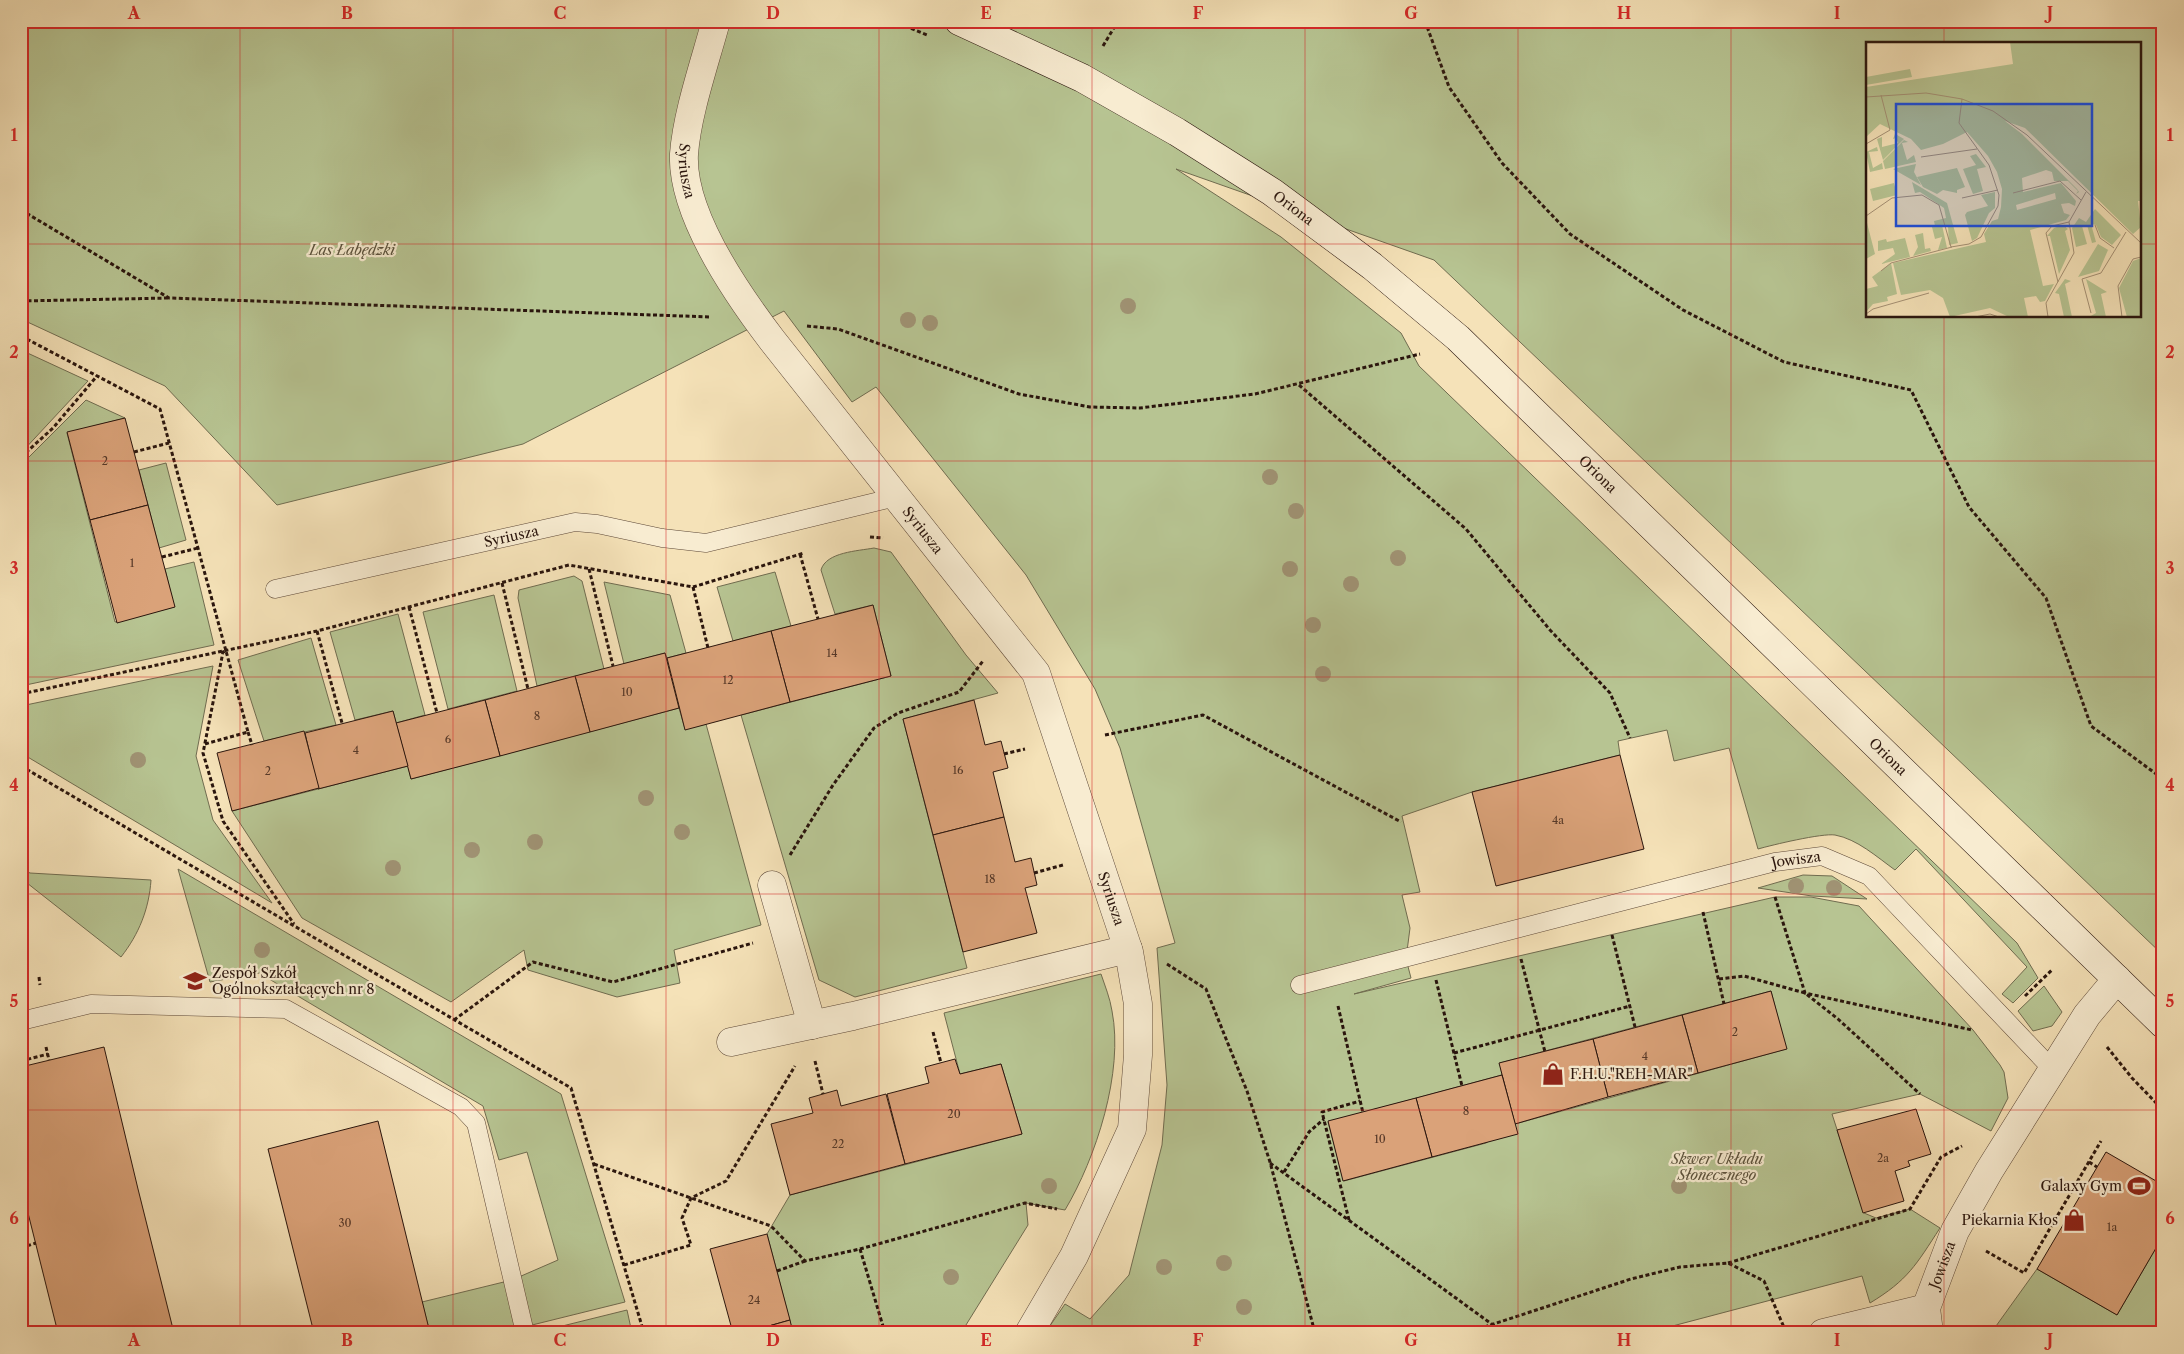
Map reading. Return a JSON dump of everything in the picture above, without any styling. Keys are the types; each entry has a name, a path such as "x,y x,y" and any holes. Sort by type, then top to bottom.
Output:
{"street":[{"name":"Syriusza","path":"716,21 688,128 684,154 686,182 702,232 758,321 1036,673 1128,949 1138,1004 1138,1055 1132,1129 1074,1256 1029,1333"},
{"name":"Oriona","path":"959,21 1082,78 1177,132 1272,192 1372,266 1458,338 2163,1024"},
{"path":"772,885 812,1025"},
{"path":"731,1042 812,1025 1128,949"},
{"name":"Jowisza","path":"1823,1333 1928,1320 1955,1231 1989,1171 2087,1015 2117,979"}],"lane":[{"name":"Syriusza","path":"275,589 552,525 575,522 597,524 662,538 706,543 896,496"},
{"name":"Jowisza","path":"1300,984 1775,862 1822,856 1869,876 2053,1070"},
{"path":"21,1021 91,1004 286,1009 461,1107 476,1123 525,1333"}],"path":[{"path":"893,21 935,39"},
{"path":"1103,46 1118,21"},
{"path":"1425,21 1450,87 1460,102 1502,163 1570,234 1683,310 1784,362 1911,390 1969,507 2046,598 2091,726 2163,779"},
{"path":"21,210 90,249 169,298"},
{"path":"21,301 169,298 758,321 838,329 1019,394 1090,407 1140,408 1255,394 1426,352"},
{"path":"21,336 160,409 224,652 252,745"},
{"path":"21,457 53,428 97,376"},
{"path":"1299,384 1466,529 1550,630 1610,694 1630,738"},
{"path":"21,438 25,454"},
{"path":"134,452 169,443"},
{"path":"867,537 885,539"},
{"path":"162,556 198,548"},
{"path":"21,694 317,632 570,565 693,587 810,552"},
{"path":"800,554 818,619"},
{"path":"589,569 613,666"},
{"path":"502,583 528,689"},
{"path":"693,587 708,648"},
{"path":"409,607 437,713"},
{"path":"317,632 342,724"},
{"path":"224,652 204,753 223,821 296,927"},
{"path":"772,885 833,785 874,728 898,713 959,692 986,657 989,662"},
{"path":"1105,735 1202,715 1402,822"},
{"path":"205,744 248,732"},
{"path":"1004,754 1027,748"},
{"path":"21,766 571,1088 644,1333"},
{"path":"1034,873 1070,863"},
{"path":"1775,897 1805,993 1838,1019 1920,1094"},
{"path":"1702,909 1724,1004"},
{"path":"1611,930 1635,1027"},
{"path":"454,1020 533,962 613,982 785,935"},
{"path":"1518,951 1545,1052"},
{"path":"1165,963 1206,989 1247,1092 1270,1162 1315,1333"},
{"path":"2019,1002 2053,969"},
{"path":"1434,972 1462,1086"},
{"path":"1719,979 1744,976 1805,993 1973,1030"},
{"path":"1336,998 1363,1113"},
{"path":"1454,1053 1630,1006"},
{"path":"931,1026 941,1063"},
{"path":"2104,1044 2132,1078 2163,1110"},
{"path":"46,1048 50,1060"},
{"path":"21,1061 48,1054"},
{"path":"813,1054 822,1094"},
{"path":"624,1265 691,1245 682,1218 691,1198 726,1182 796,1065"},
{"path":"1349,1220 1322,1112 1360,1101"},
{"path":"1284,1173 1309,1132 1324,1120"},
{"path":"1980,1248 2024,1274 2101,1141"},
{"path":"1270,1162 1504,1333"},
{"path":"2089,1162 2097,1167"},
{"path":"594,1164 772,1226 805,1261"},
{"path":"777,1271 805,1261 860,1249 1025,1203 1065,1210"},
{"path":"1466,1333 1631,1279 1680,1267 1728,1263 1910,1209"},
{"path":"21,1248 36,1244"},
{"path":"860,1249 885,1333"},
{"path":"1728,1263 1764,1281 1786,1333"}],"green space":[{"path":"21,21 2163,21 2163,955 1434,260 1176,169 1281,237 1401,333 1419,366 2017,943 2038,978 2013,1003 2002,994 2027,967 1916,849 1895,870 1859,844 1835,835 1809,837 1758,849 1729,748 1674,761 1667,730 1618,741 1620,755 1472,792 1402,816 1420,892 1402,895 1410,928 1406,959 1411,978 1354,994 1775,897 1811,897 1859,906 1973,1030 2004,1072 2008,1098 1991,1131 1920,1094 1832,1114 1864,1213 1876,1218 1910,1209 1940,1228 1924,1252 1903,1279 1870,1303 1862,1276 1646,1333 1045,1333 1065,1304 1090,1319 1129,1275 1162,1145 1167,1085 1157,948 1175,943 1120,748 1095,689 1026,575 876,387 852,402 784,311 523,444 277,505 165,386 21,319","holes":["1771,991 1786,1049 1515,1124 1486,1143 1344,1181 1328,1122 1502,1075 1500,1063"]},
{"path":"21,350 88,381 21,453"},
{"path":"86,400 125,418 67,433 115,622 174,607 165,569 194,562 214,645 21,686 21,465"},
{"path":"166,463 186,540 159,548 139,470"},
{"path":"874,548 891,552 966,655 998,693 903,719 967,968 855,997 819,980 741,715 891,676 873,605 835,614 821,570 829,559 843,553"},
{"path":"775,572 791,626 733,641 717,587"},
{"path":"574,576 582,581 604,669 537,686 518,598 519,590"},
{"path":"604,582 670,595 686,653 667,658 665,653 624,664"},
{"path":"494,595 517,691 448,709 423,612"},
{"path":"398,614 425,715 396,723 393,711 355,720 330,632"},
{"path":"311,638 336,725 264,741 238,660"},
{"path":"213,666 196,756 213,820 272,903 21,753 21,706"},
{"path":"679,708 685,729 706,724 761,925 674,950 680,983 617,997 528,970 524,950 451,1002 302,918 232,811 408,766 411,779"},
{"path":"178,869 561,1094 625,1302 524,1327 525,1333 430,1333 422,1302 512,1280 558,1260 527,1152 499,1160 483,1106 259,973 210,982"},
{"path":"24,870 30,873 151,880 148,901 142,921 121,957 27,883 21,882 21,871"},
{"path":"1803,875 1832,876 1867,899 1812,896 1758,888"},
{"path":"1101,974 1112,1011 1115,1035 1114,1061 1105,1114 1087,1166 1065,1210 1026,1203 1028,1225 961,1333 793,1333 767,1234 790,1195 1022,1134 1001,1064 960,1074 944,1013"},
{"path":"2044,986 2062,1012 2052,1026 2033,1031 2018,1011"},
{"path":"2163,1236 2163,1333 1991,1333 2037,1269 2117,1315"},
{"path":"627,1310 632,1333 534,1333"}],"building":[{"path":"125,418 148,505 90,520 67,432"},
{"path":"148,505 175,607 117,623 90,520"},
{"path":"873,605 891,676 790,702 771,631"},
{"path":"771,631 790,702 685,730 667,658"},
{"path":"665,653 679,708 590,732 575,676"},
{"path":"575,676 590,732 500,756 485,700"},
{"path":"485,700 500,756 411,779 396,723"},
{"path":"974,700 985,745 1001,741 1008,768 993,772 1004,817 933,835 903,719"},
{"path":"393,711 408,766 318,789 305,733"},
{"path":"304,731 319,788 232,811 217,753"},
{"path":"1620,755 1644,849 1496,886 1472,792"},
{"path":"1004,817 1015,862 1031,858 1037,885 1025,888 1037,933 963,952 933,835"},
{"path":"1771,991 1787,1049 1698,1073 1682,1015"},
{"path":"1682,1015 1698,1073 1608,1097 1593,1039"},
{"path":"1593,1039 1608,1097 1515,1124 1499,1063"},
{"path":"104,1047 174,1333 58,1333 21,1185 21,1067"},
{"path":"955,1059 960,1074 1001,1064 1022,1134 905,1164 887,1094 929,1083 925,1067"},
{"path":"1502,1075 1518,1134 1432,1157 1416,1098"},
{"path":"837,1090 841,1106 886,1094 905,1164 790,1195 771,1124 813,1113 809,1098"},
{"path":"1416,1098 1432,1157 1343,1181 1328,1121"},
{"path":"1916,1109 1931,1154 1908,1161 1910,1166 1895,1171 1904,1201 1863,1213 1837,1130"},
{"path":"378,1121 430,1333 314,1333 268,1149"},
{"path":"2106,1152 2163,1185 2163,1236 2117,1315 2037,1269"},
{"path":"767,1234 790,1320 744,1333 733,1333 710,1249"},
{"path":"790,1320 793,1333 744,1333"}],"place":[{"name":"Zespół Szkół Ogólnokształcących nr 8","path":"195,981"},
{"name":"F.H.U.\"REH-MAR\"","path":"1553,1074"},
{"name":"Galaxy Gym","path":"2139,1186"},
{"name":"Piekarnia Kłos","path":"2074,1220"}],"park label":[{"name":"Las Łabędzki","path":"352,250"},
{"name":"Skwer Układu Słonecznego","path":"1717,1168"}]}
